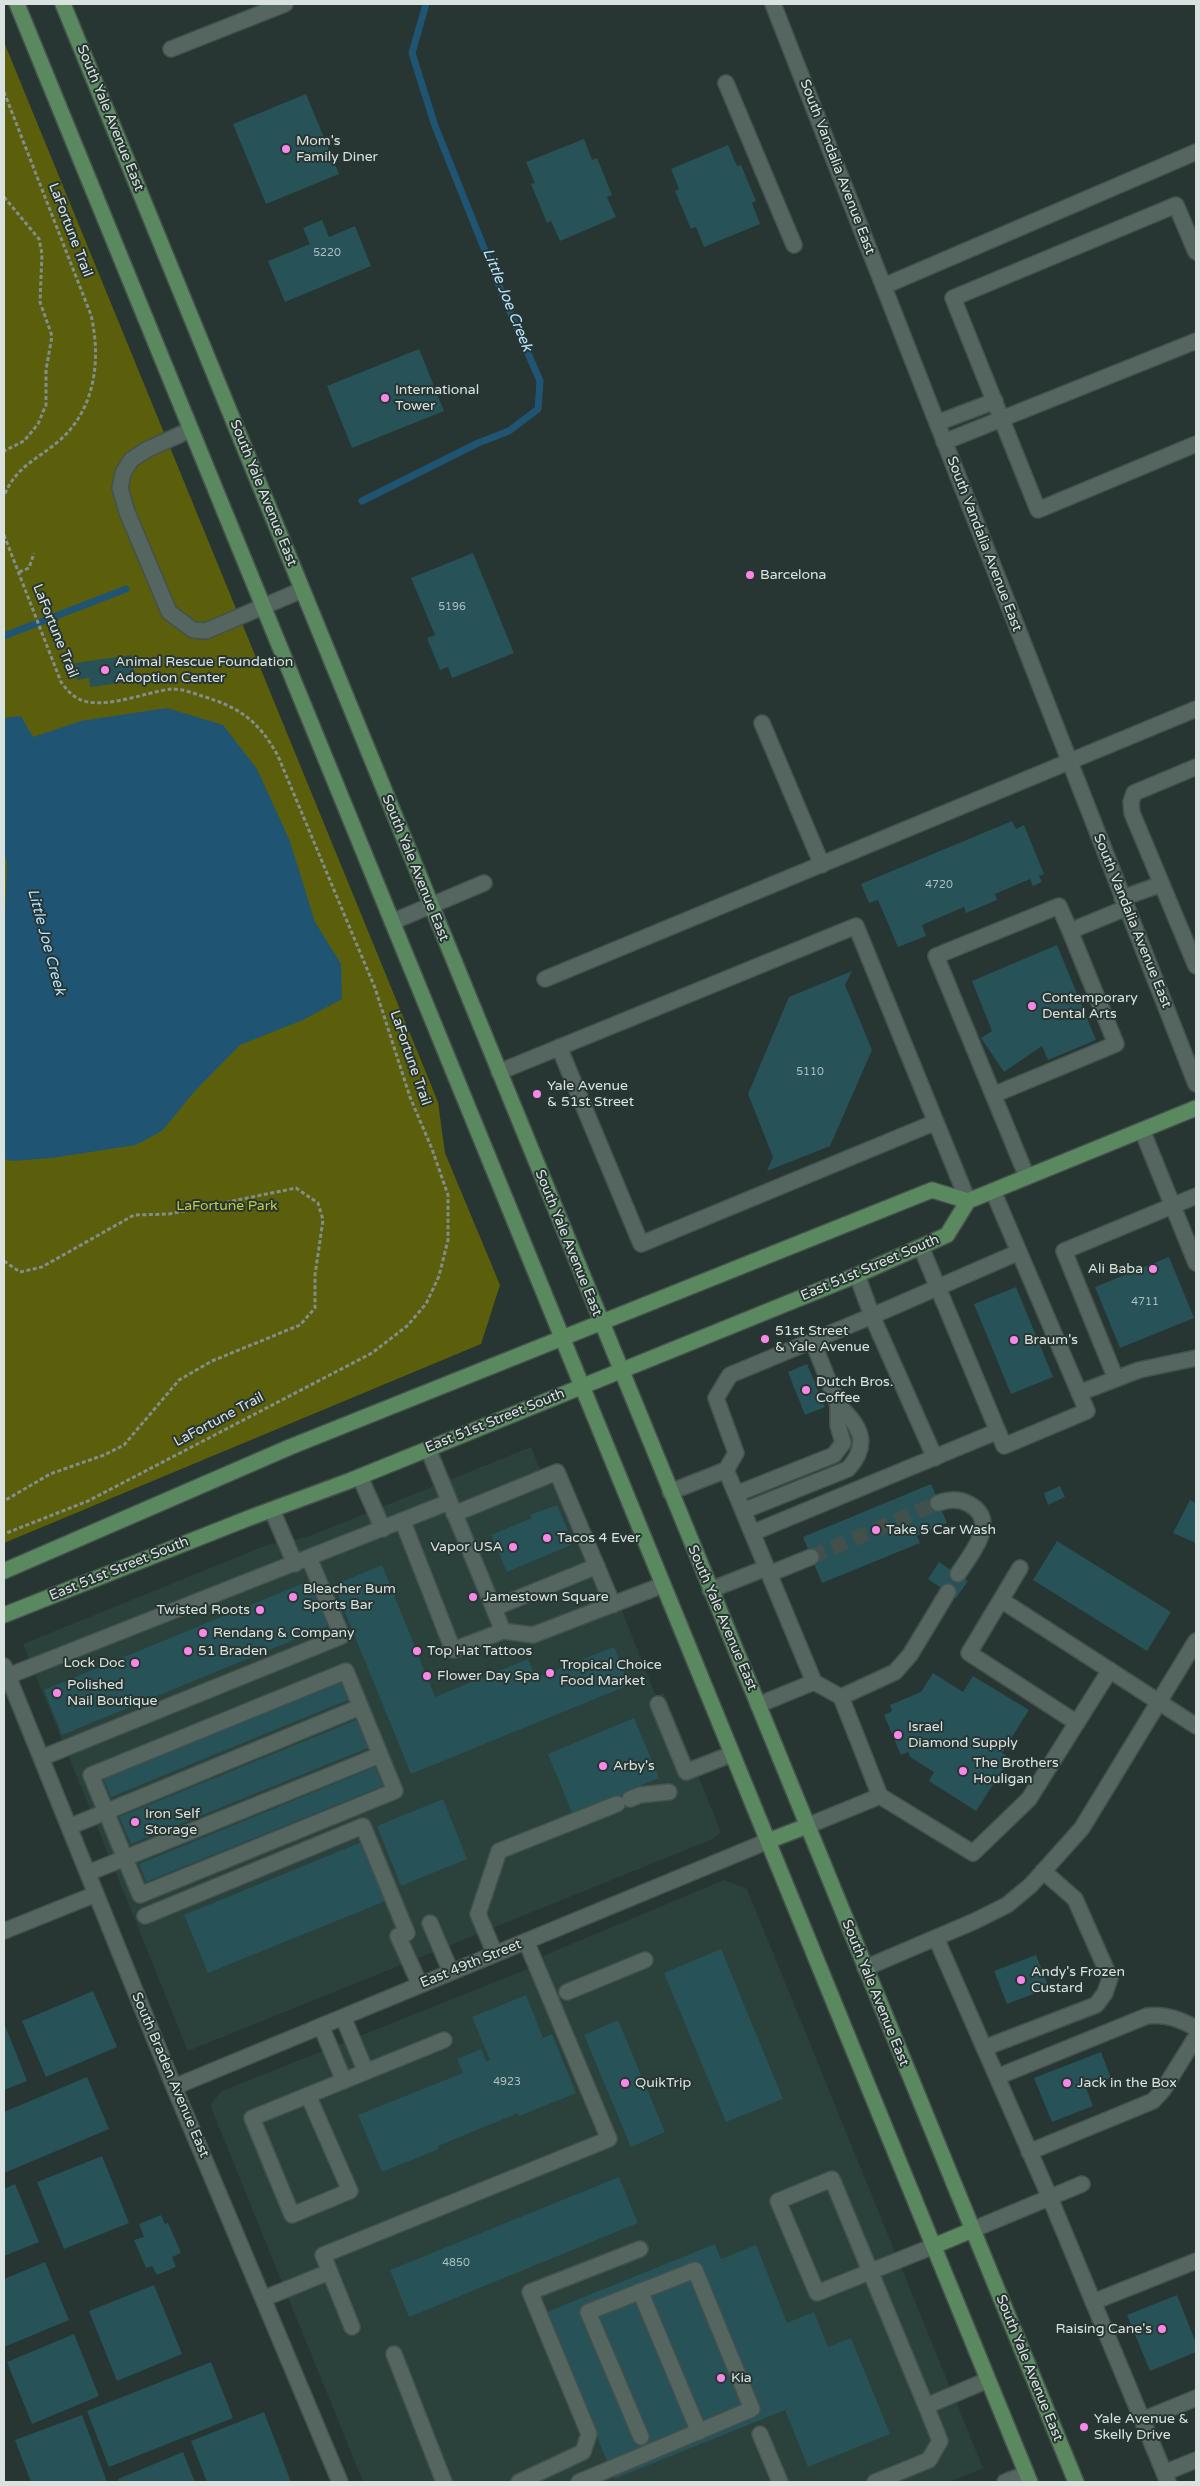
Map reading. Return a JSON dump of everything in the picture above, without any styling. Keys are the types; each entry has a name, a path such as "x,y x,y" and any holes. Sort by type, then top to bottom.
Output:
{"main road":[{"path":"17,4 1028,2478"},
{"name":"South Yale Avenue East","path":"63,4 1076,2482"},
{"path":"4,1572 290,1447 932,1190 968,1201 1196,1108"},
{"name":"East 51st Street South","path":"4,1615 360,1477 857,1275 947,1235 968,1201"},
{"path":"768,1841 807,1826"},
{"path":"934,2246 972,2230"}],"street":[{"path":"171,49 285,4"},
{"name":"South Vandalia Avenue East","path":"773,4 1196,1084"},
{"path":"726,83 794,245"},
{"path":"884,286 1196,152"},
{"path":"1196,252 1176,205 953,298 996,401 1038,510 1196,444"},
{"path":"944,442 1196,341"},
{"path":"937,423 996,401"},
{"path":"190,430 146,450 131,460 123,473 120,488 131,521 169,612 193,630 206,632 302,590"},
{"path":"545,978 822,866 1196,708"},
{"path":"762,723 822,866"},
{"path":"1196,767 1134,793 1131,802 1132,812 1196,966"},
{"path":"392,922 484,883"},
{"path":"1070,932 1162,884"},
{"path":"993,1095 1116,1044 1059,906 936,956 993,1095 1027,1177"},
{"path":"499,1072 856,926 968,1201"},
{"path":"559,1047 641,1244 936,1122"},
{"path":"1142,1130 1196,1264"},
{"path":"921,1247 1004,1446 1087,1411 993,1191"},
{"path":"1116,1379 1064,1251 1196,1196"},
{"path":"670,1492 726,1470 736,1453 716,1398 730,1375 813,1342 1019,1252"},
{"path":"857,1275 872,1316 935,1458"},
{"path":"736,1494 834,1455 843,1443 838,1425 838,1405 813,1342"},
{"path":"1080,1393 1139,1370 1196,1358"},
{"path":"743,1511 848,1469 858,1458 862,1442 852,1418 838,1405"},
{"path":"752,1533 998,1431"},
{"path":"428,1449 503,1631"},
{"path":"726,1470 814,1682 841,1697 880,1796 973,1853 1029,1799 1110,1670"},
{"path":"6,1671 383,1529 452,1508 557,1472 613,1605"},
{"path":"360,1477 383,1529"},
{"path":"938,1503 956,1499 967,1502 978,1509 983,1519 982,1536 958,1574"},
{"path":"41,1758 342,1636 272,1510"},
{"path":"403,1522 453,1650 503,1631 533,1636 663,1585"},
{"path":"710,1590 811,1557"},
{"path":"494,1608 597,1566"},
{"path":"1020,1568 969,1653 1076,1723"},
{"path":"841,1697 895,1672 910,1655 948,1592"},
{"path":"1001,1600 1196,1726"},
{"path":"865,1968 1007,1905 1043,1872 1082,1828 1196,1641"},
{"name":"South Braden Avenue East","path":"6,1671 174,2087 265,2298 340,2482"},
{"path":"346,1671 380,1755 395,1791 140,1895 91,1775 346,1671"},
{"path":"758,1706 814,1682"},
{"path":"658,1704 686,1772 732,1754"},
{"path":"69,1827 360,1707"},
{"path":"88,1873 380,1755"},
{"path":"496,1954 478,1914 499,1851 640,1795 669,1792"},
{"path":"807,1826 880,1796"},
{"path":"145,1916 363,1826 420,1985"},
{"name":"East 49th Street","path":"174,2087 768,1841"},
{"path":"984,2048 1096,2005 1105,1993 1110,1978 1075,1899 1043,1872"},
{"path":"4,1931 96,1894"},
{"path":"430,1923 451,1972"},
{"path":"936,1938 1050,2198 1166,2478 1196,2460"},
{"path":"352,2327 322,2255 608,2139 526,1941"},
{"path":"567,1992 645,1960"},
{"path":"997,2077 1147,2016 1162,2014 1178,2018 1196,2028"},
{"path":"343,2017 366,2072"},
{"path":"321,2026 344,2081"},
{"path":"1029,2152 1154,2101 1196,2037"},
{"path":"308,2095 350,2191 292,2215 252,2118 308,2095 344,2081 444,2040"},
{"path":"875,2482 929,2460 940,2442 926,2406 870,2272 832,2179 778,2201 817,2293 870,2272 934,2246"},
{"path":"972,2230 1082,2184"},
{"path":"519,2482 583,2452 588,2434 530,2292 640,2249"},
{"path":"1093,2302 1196,2261"},
{"path":"579,2482 752,2409 695,2270 588,2312 641,2437"},
{"path":"265,2298 329,2272"},
{"path":"640,2291 699,2432"},
{"path":"394,2354 444,2482"},
{"path":"926,2406 988,2380"},
{"path":"1142,2420 1196,2398"},
{"path":"760,2434 780,2482"},
{"path":"1005,2482 1028,2478"}],"path":[{"name":"LaFortune Trail","path":"4,92 91,315 97,340 96,368 91,392 77,418 60,440 31,460 11,480 4,496"},
{"path":"4,197 38,239 42,254 40,302 52,336 46,370 46,405 38,424 24,441 4,451"},
{"name":"LaFortune Trail","path":"4,534 7,548 19,572 61,682 75,697 84,701 117,701 173,689 192,693 220,702 242,712 269,740 375,988 410,1097 432,1149 448,1195 448,1240 439,1276 426,1304 407,1326 372,1353 88,1501 4,1534"},
{"path":"19,572 28,568 34,554"},
{"path":"4,1261 20,1272 42,1267 134,1216 169,1214 296,1188 318,1203 323,1220 314,1275 315,1308 300,1325 212,1361 179,1380 124,1445 104,1456 50,1474 4,1501"}],"shaded area":[{"path":"531,1447 541,1472 563,1464 656,1696 664,1693 721,1832 713,1839 188,2051 23,1644 267,1545 307,1537"},
{"path":"724,1880 747,1889 983,2468 950,2482 363,2482 210,2105 222,2091 545,1962 543,1956"}],"green space":[{"name":"LaFortune Park","path":"4,42 438,1102 445,1153 500,1285 481,1344 4,1543"}],"water":[{"path":"167,708 223,725 257,769 290,841 315,922 341,964 342,999 303,1020 240,1045 194,1092 162,1131 136,1145 52,1158 12,1161 4,1159 4,944 7,863 4,852 4,718 21,716 33,737 81,721"}],"building":[{"name":"Mom's Family Diner","path":"306,94 339,174 266,204 233,124"},
{"path":"584,139 592,160 597,158 612,195 607,197 616,217 560,241 551,221 547,223 531,184 535,183 526,162"},
{"path":"728,145 737,166 741,165 756,201 752,203 760,224 704,247 696,227 691,229 675,191 679,189 671,169"},
{"path":"322,220 329,237 355,226 371,266 285,302 268,261 310,244 303,228"},
{"name":"International Tower","path":"419,349 444,411 352,448 327,386"},
{"path":"473,553 514,653 452,678 448,667 440,670 427,638 435,635 411,578"},
{"name":"Animal Rescue Foundation Adoption Center","path":"132,655 135,681 90,687 89,678 77,680 75,663"},
{"path":"1012,821 1016,829 1024,825 1044,874 1039,876 1042,882 1033,886 1030,879 995,894 997,900 966,913 964,907 922,925 926,936 898,947 878,900 869,903 861,884"},
{"name":"Contemporary Dental Arts","path":"1057,945 1096,1040 1048,1060 1042,1046 1004,1072 981,1038 992,1031 972,981"},
{"path":"852,971 845,985 872,1050 830,1146 767,1171 773,1157 748,1094 789,997"},
{"path":"550,1099 553,1107 549,1109 546,1101"},
{"path":"1169,1257 1194,1318 1120,1348 1095,1287"},
{"name":"Braum's","path":"1016,1287 1053,1377 1011,1394 974,1304"},
{"name":"Dutch Bros. Coffee","path":"807,1364 825,1407 805,1415 788,1372"},
{"name":"Take 5 Car Wash","path":"931,1484 947,1523 917,1536 920,1543 822,1583 803,1537"},
{"path":"1060,1486 1065,1497 1048,1505 1044,1493"},
{"path":"1190,1500 1196,1503 1196,1543 1173,1533"},
{"path":"557,1505 568,1531 566,1532 571,1545 507,1572 491,1535 532,1518 530,1515"},
{"path":"1057,1541 1171,1612 1147,1651 1033,1580"},
{"path":"939,1562 968,1581 956,1598 928,1579"},
{"path":"382,1565 435,1697 528,1659 536,1678 614,1647 629,1685 411,1774 334,1585"},
{"path":"311,1580 330,1625 62,1735 44,1690"},
{"path":"933,1673 963,1692 973,1676 1029,1710 1002,1753 1010,1758 976,1811 929,1781 934,1772 910,1757 908,1752 901,1755 884,1715 892,1711 890,1705 921,1692"},
{"path":"340,1681 348,1700 111,1797 103,1778"},
{"name":"Arby's","path":"634,1718 659,1778 627,1791 633,1805 619,1811 613,1796 572,1813 548,1754"},
{"path":"356,1720 368,1748 131,1844 119,1817"},
{"path":"375,1767 383,1786 146,1882 139,1864"},
{"path":"443,1799 467,1859 401,1886 377,1826"},
{"path":"364,1841 388,1900 208,1973 184,1915"},
{"path":"721,1949 783,2099 726,2122 664,1973"},
{"name":"Andy's Frozen Custard","path":"1036,1955 1049,1988 1007,2004 994,1971"},
{"path":"93,1991 117,2047 46,2077 22,2021"},
{"path":"526,1995 543,2038 552,2034 576,2093 519,2116 518,2113 438,2146 439,2149 382,2172 358,2115 463,2073 457,2059 481,2049 486,2061 490,2060 472,2017"},
{"name":"QuikTrip","path":"618,2020 665,2132 631,2147 584,2035"},
{"path":"4,2023 27,2081 4,2090"},
{"name":"Jack in the Box","path":"1101,2052 1111,2078 1086,2088 1093,2106 1052,2122 1034,2078"},
{"path":"87,2077 109,2129 4,2173 4,2112"},
{"path":"102,2156 129,2223 64,2249 37,2182"},
{"path":"619,2177 638,2223 409,2317 390,2270"},
{"path":"15,2184 39,2242 4,2256 4,2189"},
{"path":"161,2215 165,2224 168,2223 181,2253 172,2257 176,2267 157,2275 152,2266 146,2268 134,2240 144,2237 139,2224"},
{"name":"Kia","path":"715,2244 721,2259 756,2245 787,2323 814,2312 828,2347 851,2338 890,2434 808,2467 785,2410 614,2479 547,2312"},
{"path":"45,2262 69,2320 4,2347 4,2279"},
{"path":"154,2285 182,2354 117,2381 89,2311"},
{"name":"Raising Cane's","path":"1177,2295 1196,2343 1196,2352 1150,2371 1127,2315"},
{"path":"74,2334 99,2396 32,2424 7,2362"},
{"path":"211,2362 233,2418 109,2467 87,2411"},
{"path":"264,2412 291,2482 207,2482 191,2441"},
{"path":"82,2415 107,2482 31,2482 15,2440"},
{"path":"183,2452 195,2482 119,2482 118,2479"}],"waterway":[{"name":"Little Joe Creek","path":"362,501 478,443 509,431 538,409 540,381 502,293 435,126 412,53 426,4"},
{"name":"Little Joe Creek","path":"4,636 126,589"}],"tunnel":[{"path":"811,1557 938,1503"}],"place":[{"name":"Mom's Family Diner","path":"286,149"},
{"name":"International Tower","path":"385,398"},
{"name":"Barcelona","path":"750,575"},
{"name":"Animal Rescue Foundation Adoption Center","path":"105,670"},
{"name":"Contemporary Dental Arts","path":"1032,1006"},
{"name":"Yale Avenue & 51st Street","path":"537,1094"},
{"name":"Ali Baba","path":"1153,1269"},
{"name":"51st Street & Yale Avenue","path":"765,1339"},
{"name":"Braum's","path":"1014,1340"},
{"name":"Dutch Bros. Coffee","path":"806,1390"},
{"name":"Take 5 Car Wash","path":"876,1530"},
{"name":"Tacos 4 Ever","path":"547,1538"},
{"name":"Vapor USA","path":"513,1547"},
{"name":"Bleacher Bum Sports Bar","path":"293,1597"},
{"name":"Jamestown Square","path":"473,1597"},
{"name":"Twisted Roots","path":"260,1610"},
{"name":"Rendang & Company","path":"203,1633"},
{"name":"51 Braden","path":"188,1651"},
{"name":"Top Hat Tattoos","path":"417,1651"},
{"name":"Lock Doc","path":"135,1663"},
{"name":"Tropical Choice Food Market","path":"550,1673"},
{"name":"Flower Day Spa","path":"427,1676"},
{"name":"Polished Nail Boutique","path":"57,1693"},
{"name":"Israel Diamond Supply","path":"898,1735"},
{"name":"Arby's","path":"603,1766"},
{"name":"The Brothers Houligan","path":"963,1771"},
{"name":"Iron Self Storage","path":"135,1822"},
{"name":"Andy's Frozen Custard","path":"1021,1980"},
{"name":"QuikTrip","path":"625,2083"},
{"name":"Jack in the Box","path":"1067,2083"},
{"name":"Raising Cane's","path":"1162,2329"},
{"name":"Kia","path":"721,2378"},
{"name":"Yale Avenue & Skelly Drive","path":"1084,2427"}]}
